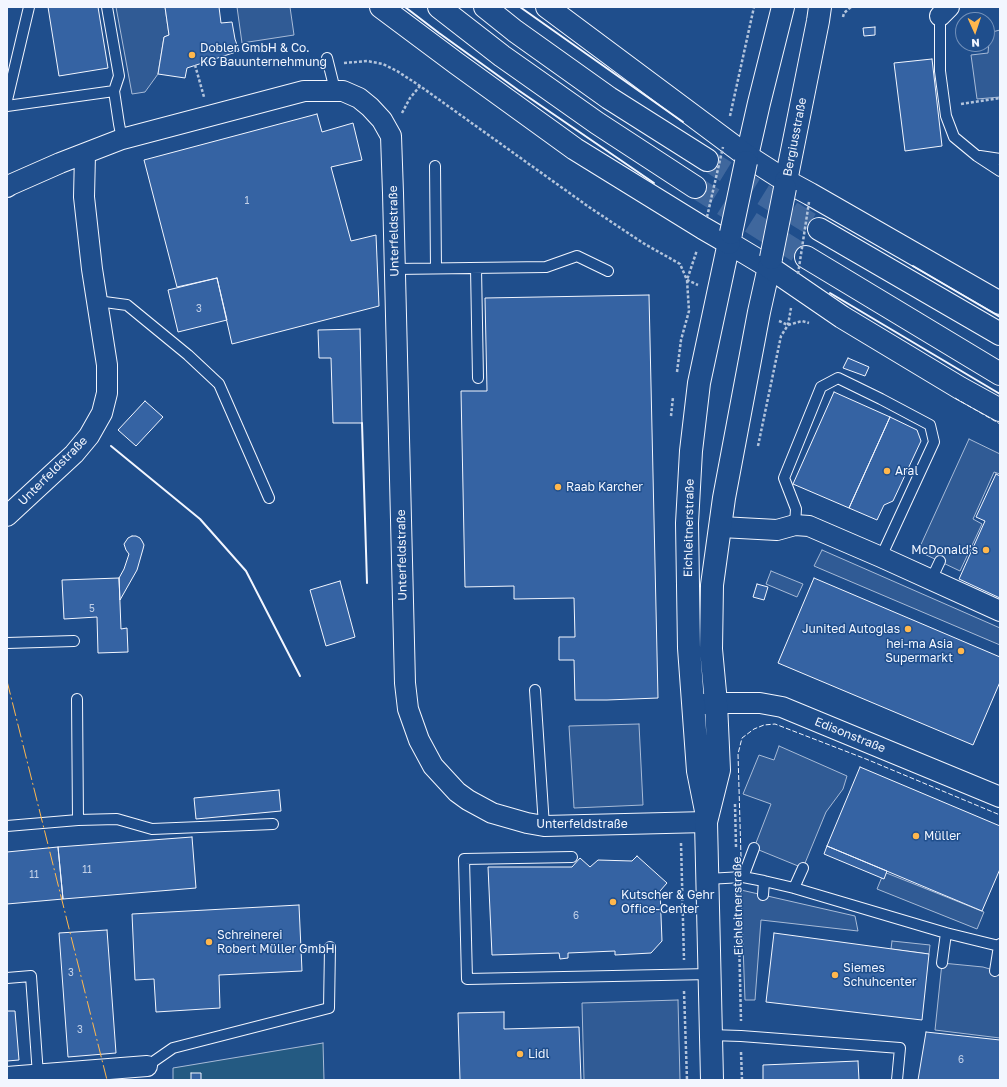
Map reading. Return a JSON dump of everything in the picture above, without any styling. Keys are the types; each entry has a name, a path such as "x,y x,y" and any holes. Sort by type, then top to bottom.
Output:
{"main road":[{"path":"381,7 575,149 703,228 730,238 770,262 842,317 960,388 1000,410"},
{"path":"439,7 502,56 590,119 695,187"},
{"path":"485,7 515,31 609,98 718,149 746,159 786,185 810,194 1000,303"},
{"path":"547,7 718,149"},
{"path":"730,238 746,159 783,7"},
{"name":"Bergiusstraße","path":"770,262 820,7"},
{"path":"819,229 1000,334"},
{"name":"Eichleitnerstraße","path":"712,1080 707,819 698,771 689,648 687,523 691,451 699,383 730,238"},
{"name":"Eichleitnerstraße","path":"707,819 719,770 716,703 711,649 712,585 724,498 759,312 770,262"},
{"path":"802,266 1000,374"}],"street":[{"name":"Unterfeldstraße","path":"7,516 74,454 89,436 102,413 107,392 107,365 92,269 84,196 85,154 122,139 304,91 343,91 359,98 370,107 382,120 391,136 405,683 408,709 419,740 434,766 457,792 468,800 492,813 527,823 544,826 680,822 707,819"},
{"path":"7,187 53,166 85,154"},
{"path":"721,527 777,530 795,525 809,526 1000,611"},
{"name":"Edisonstraße","path":"693,705 716,703 760,703 782,707 1000,797"},
{"path":"7,1077 147,1066"}],"lane":[{"path":"7,100 29,7"},
{"path":"107,7 119,76 114,91 122,139"},
{"path":"945,11 940,71 946,116 954,137 977,156 1000,171"},
{"path":"327,58 335,90"},
{"path":"7,106 114,91"},
{"path":"977,156 1000,159"},
{"path":"435,166 436,268"},
{"path":"395,268 546,267 577,256 608,271"},
{"path":"476,268 478,378"},
{"path":"97,301 127,305 188,355 219,384 269,498"},
{"path":"795,525 796,509 784,478 822,387 838,378 930,425 934,442 881,557"},
{"path":"931,580 940,562"},
{"path":"7,643 74,641"},
{"path":"535,690 544,826"},
{"path":"77,699 78,820"},
{"path":"7,826 78,820 117,819 152,829 273,824"},
{"path":"740,877 754,848"},
{"path":"572,857 464,859 466,980 710,974"},
{"path":"794,888 803,868"},
{"path":"707,879 740,877 764,881 794,888 946,933 999,945 995,971"},
{"path":"763,895 764,881"},
{"path":"942,963 946,933"},
{"path":"147,1066 173,1048 329,1008 330,947"},
{"path":"7,978 31,976 38,1075"},
{"path":"710,1036 741,1036 900,1048 897,1080"}],"path":[{"path":"707,217 718,149 754,7"},
{"path":"195,65 204,99"},
{"path":"391,136 410,98 420,86 643,243 680,264 687,280 689,311 681,340"},
{"path":"944,106 1000,98"},
{"path":"802,266 809,202"},
{"path":"757,451 781,336 788,325 802,321 813,324"},
{"name":"Eichleitnerstraße","path":"735,801 740,877 742,1080"},
{"path":"680,822 687,1080"}],"shaded area":[{"path":"116,7 165,7 169,35 164,37 158,74 145,92 132,94"},
{"path":"237,7 290,7 294,35 242,43"},
{"path":"1000,30 1000,97 977,99 971,55 995,52 995,31"},
{"path":"969,439 1000,454 1000,474 994,472 973,519 982,524 960,571 918,551"},
{"path":"822,550 1000,628 1000,645 814,566"},
{"path":"771,571 803,584 797,597 766,584"},
{"path":"639,724 643,805 574,808 569,726"},
{"path":"779,746 847,776 843,789 826,812 803,868 754,848 771,804 743,794 759,755 774,760"},
{"path":"884,872 984,912 977,929 877,889"},
{"path":"741,890 855,916 858,931 761,920 755,1000 745,1000"},
{"path":"892,941 930,945 929,954 891,949"},
{"path":"942,963 983,967 1000,972 1000,1038 935,1030"},
{"path":"678,1000 680,1080 584,1080 582,1003"},
{"path":"323,1043 324,1080 173,1080 173,1068"}],"building":[{"path":"48,7 98,7 108,68 59,76"},
{"path":"165,7 219,7 221,23 232,22 239,51 187,68 185,78 158,74 164,37 169,35"},
{"path":"875,27 875,35 864,36 863,28"},
{"path":"932,59 942,146 905,151 894,63"},
{"path":"317,114 322,132 353,123 362,160 331,167 351,241 376,235 379,306 232,344 217,278 177,287 144,160"},
{"path":"217,278 227,320 178,332 168,290"},
{"name":"Raab Karcher","path":"649,295 658,698 575,700 574,660 559,660 559,637 575,637 574,598 514,599 514,586 465,587 461,391 487,391 485,298"},
{"path":"360,329 362,423 333,423 331,358 319,358 318,330"},
{"path":"848,358 869,367 865,376 843,368"},
{"path":"834,392 890,417 849,508 793,484"},
{"path":"145,401 163,417 136,446 118,430"},
{"name":"Aral","path":"890,417 917,430 921,441 893,501 884,505 877,520 849,508"},
{"name":"McDonald's","path":"996,474 1000,476 1000,598 959,579 985,521 976,517"},
{"path":"132,536 140,538 144,545 137,570 120,600 119,578 129,554 124,544 128,538"},
{"path":"119,578 121,629 127,628 128,652 98,653 97,617 64,619 62,580"},
{"path":"814,578 1000,657 1000,682 973,745 778,663"},
{"path":"340,581 355,637 326,646 310,590"},
{"path":"757,584 768,587 764,600 753,597"},
{"name":"Müller","path":"860,767 1000,826 1000,869 982,911 827,846"},
{"path":"279,790 281,811 196,819 194,798"},
{"path":"192,837 196,888 63,899 58,847"},
{"path":"827,846 887,871 884,879 824,854"},
{"path":"58,847 63,899 7,904 7,852"},
{"path":"637,856 667,883 660,891 662,941 651,953 615,955 615,951 568,953 568,958 560,959 559,953 492,955 488,867 572,867 580,858 590,867 598,860 632,861"},
{"path":"299,905 302,971 219,975 220,1008 156,1012 154,979 135,980 132,914"},
{"path":"107,930 116,1053 68,1057 59,933"},
{"path":"774,933 929,954 922,1020 766,1002"},
{"path":"7,1011 15,1011 19,1060 7,1061"},
{"name":"Lidl","path":"504,1012 504,1029 579,1027 581,1080 460,1080 458,1013"},
{"path":"926,1032 1000,1040 1000,1080 918,1080"},
{"path":"858,1061 859,1080 763,1080 763,1065"},
{"path":"191,1073 201,1073 201,1080 191,1080"}],"tunnel":[{"path":"707,160 819,229"},
{"path":"695,187 806,257"}],"fence":[{"path":"955,398 1000,424"},
{"path":"741,857 738,754 742,738 754,729 764,725 775,724 866,759 1000,815"}],"wall":[{"path":"405,7 518,90 654,183"},
{"path":"520,7 683,122"},
{"path":"913,266 1000,317"},
{"path":"830,293 1000,394"},
{"path":"362,423 367,583"},
{"path":"111,446 200,519 246,571 300,676"}],"power":[{"path":"7,681 107,1080"}],"place":[{"name":"Dobler GmbH & Co. KG Bauunternehmung","path":"192,55"},
{"name":"Aral","path":"887,471"},
{"name":"Raab Karcher","path":"558,487"},
{"name":"McDonald's","path":"986,550"},
{"name":"Junited Autoglas","path":"908,629"},
{"name":"hei-ma Asia Supermarkt","path":"961,651"},
{"name":"Müller","path":"916,836"},
{"name":"Kutscher & Gehr Office-Center","path":"613,902"},
{"name":"Schreinerei Robert Müller GmbH","path":"209,942"},
{"name":"Siemes Schuhcenter","path":"835,975"},
{"name":"Lidl","path":"520,1054"}]}
